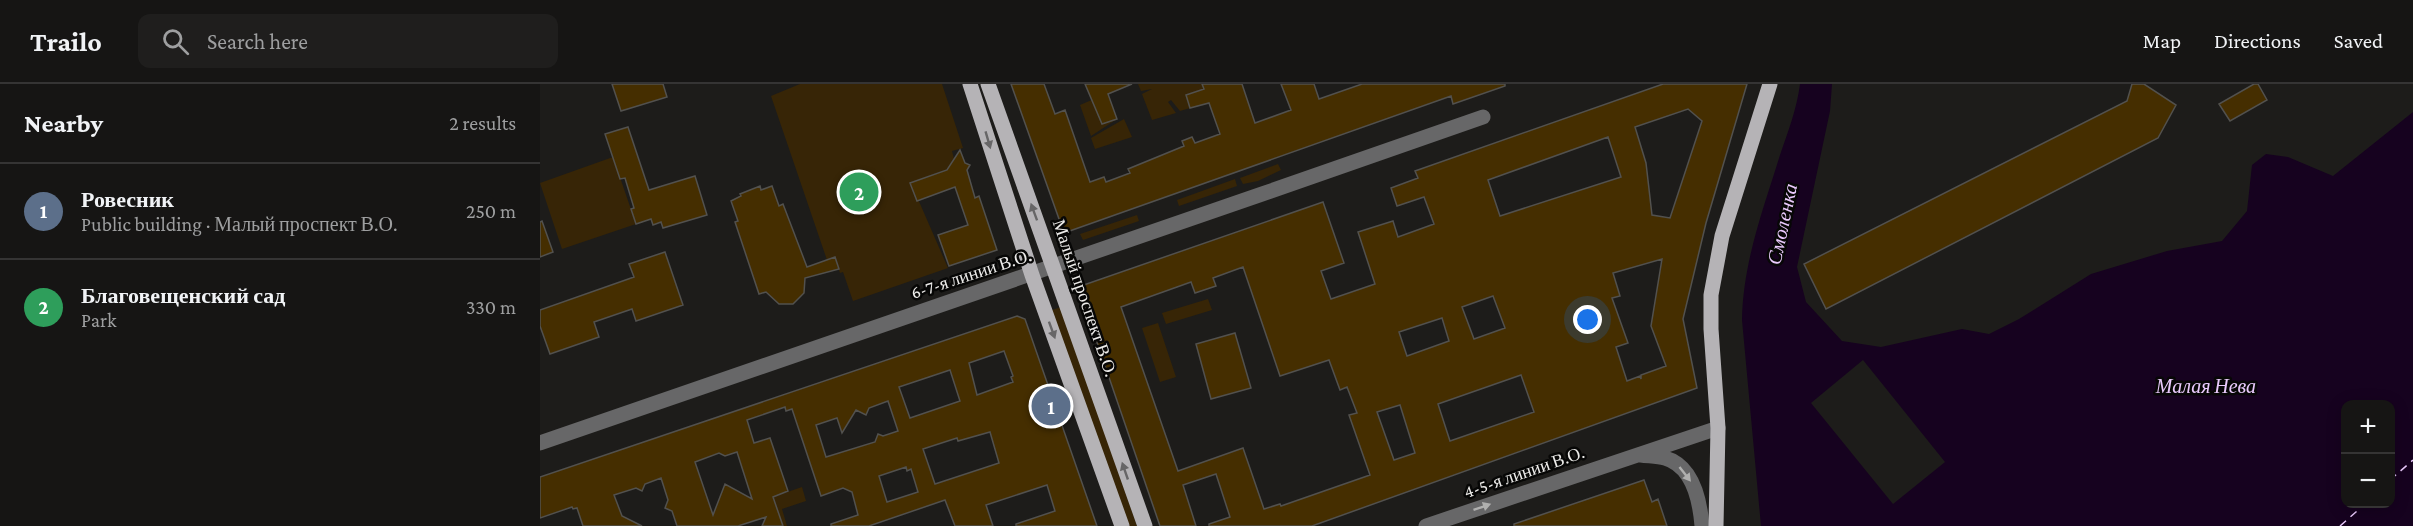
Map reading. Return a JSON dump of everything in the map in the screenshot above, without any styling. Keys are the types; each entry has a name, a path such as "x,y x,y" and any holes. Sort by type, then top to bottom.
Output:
{"main road":[{"path":"970,84 1032,275 1122,526"},
{"name":"Малый проспект В.О.","path":"988,84 1145,526"},
{"path":"1714,522 1718,428 1711,295 1722,236 1770,84"}],"street":[{"name":"6-7-я линии В.О.","path":"540,443 1032,275 1483,117"},
{"name":"4-5-я линии В.О.","path":"1426,526 1718,428"},
{"name":"4-5-я линии В.О.","path":"1635,455 1665,458 1680,466 1690,480 1699,501 1702,526"}],"shaded area":[{"path":"800,84 942,84 963,148 952,151 954,159 950,165 951,168 911,183 948,268 853,301 843,272 840,273 835,258 827,260 771,96"},
{"path":"1138,84 1202,84 1208,101 1186,95 1190,108 1180,111 1171,100 1168,102 1176,113 1152,120 1142,94 1152,89 1141,91"},
{"path":"1094,99 1117,119 1091,136 1080,105"},
{"path":"1124,119 1132,137 1095,149 1091,138"},
{"path":"613,157 636,224 562,249 540,183"},
{"path":"1278,164 1281,170 1258,181 1243,184 1240,178"},
{"path":"1235,179 1237,186 1179,206 1177,200"},
{"path":"1137,215 1139,221 1083,240 1080,234"},
{"path":"1208,299 1212,310 1166,324 1162,313"},
{"path":"1061,307 1137,526 1125,526 1052,310"},
{"path":"1158,323 1176,377 1160,382 1142,328"},
{"path":"802,487 806,501 782,509 787,526 783,526 773,497"}],"water":[{"name":"Малая Нева","path":"1800,84 1832,84 1830,111 1797,267 1806,302 1842,341 1881,347 1962,329 1989,334 2019,319 2091,274 2167,251 2222,241 2247,211 2252,165 2266,154 2288,157 2333,176 2413,112 2413,526 1761,526 1742,320 1743,299 1755,236 1792,120"}],"pier":[{"path":"1863,360 1945,462 1893,504 1811,403"}],"building":[{"path":"612,84 663,84 667,97 621,111"},
{"path":"1011,84 1044,84 1055,114 1065,110 1090,182 1104,177 1106,182 1130,173 1128,169 1184,146 1182,141 1192,137 1195,143 1220,134 1209,103 1190,108 1186,95 1204,89 1202,84 1242,84 1255,123 1291,110 1281,84 1314,84 1319,99 1362,84 1505,84 1505,86 1453,104 1451,96 1064,233"},
{"path":"1085,84 1132,84 1108,94 1117,119 1102,124"},
{"path":"1663,84 1747,84 1706,223 1683,319 1697,388 1312,526 1209,526 1209,524 1230,517 1216,474 1183,485 1196,526 1160,526 1078,287 1323,202 1344,263 1321,271 1331,299 1375,284 1358,232 1393,221 1398,237 1434,224 1424,197 1397,206 1391,188 1418,178 1415,171","holes":["1688,109 1702,121 1670,218 1652,215 1646,163 1635,127","1608,137 1621,177 1500,216 1488,180","1662,259 1651,326 1666,366 1641,375 1641,379 1640,376 1627,381 1616,347 1628,343 1612,298 1620,296 1613,273","1243,267 1280,376 1329,360 1340,390 1347,387 1357,413 1349,415 1370,475 1281,506 1280,504 1264,509 1243,448 1178,471 1121,307 1191,282 1195,293 1216,286 1213,278","1493,296 1505,328 1474,339 1462,307","1442,318 1449,341 1407,356 1399,332","1521,375 1534,412 1450,441 1438,404","1400,405 1415,453 1394,460 1377,412"]},
{"path":"2132,84 2144,84 2176,105 2158,138 1826,309 1804,264 2127,101"},
{"path":"2254,84 2258,84 2267,100 2230,121 2219,104"},
{"path":"628,127 649,190 695,176 707,215 663,228 661,222 653,225 651,219 636,224 625,178 620,179 605,134"},
{"path":"960,150 965,163 970,165 967,170 975,198 979,196 997,250 949,266 938,235 968,225 955,187 917,201 910,183 947,170"},
{"path":"760,186 761,190 772,186 779,206 783,204 807,267 835,257 839,269 805,278 804,293 793,304 779,304 766,292 759,294 735,222 738,221 731,201 741,196 740,194"},
{"path":"542,221 553,252 540,257 540,222"},
{"path":"665,252 683,305 636,321 632,309 594,322 599,337 550,354 540,326 540,310 634,277 629,264"},
{"path":"1017,316 1025,319 1097,526 1016,526 1016,524 1055,511 1047,485 986,505 993,526 955,526 945,500 869,526 831,526 831,524 858,515 852,492 843,488 821,496 792,409 786,411 785,407 747,420 754,443 770,438 788,491 773,497 783,526 762,526 766,517 738,526 677,526 672,511 665,508 668,500 661,478 645,484 642,491 636,488 614,495 622,516 642,526 583,526 577,508 572,507 540,518 540,477","holes":["1004,351 1013,382 977,395 969,363","950,370 960,401 910,418 899,387","888,401 898,431 883,436 878,434 875,442 826,457 816,425 837,418 842,433 856,410 866,415 869,408","990,432 999,463 935,484 923,449 957,438 958,441","737,452 752,499 725,484 713,515 695,462 719,453 725,456","906,467 907,471 911,469 918,492 887,502 879,476"]},
{"path":"1235,333 1251,388 1211,399 1196,344"},
{"path":"1644,480 1652,502 1658,499 1667,526 1514,526 1514,524"}],"ferry route":[{"path":"2395,476 2413,460"},
{"path":"2340,526 2360,508"}],"place":[{"name":"Благовещенский сад","path":"859,192"},
{"name":"Ровесник","path":"1051,406"}],"water label":[{"name":"Смоленка","path":"1782,224"}]}
